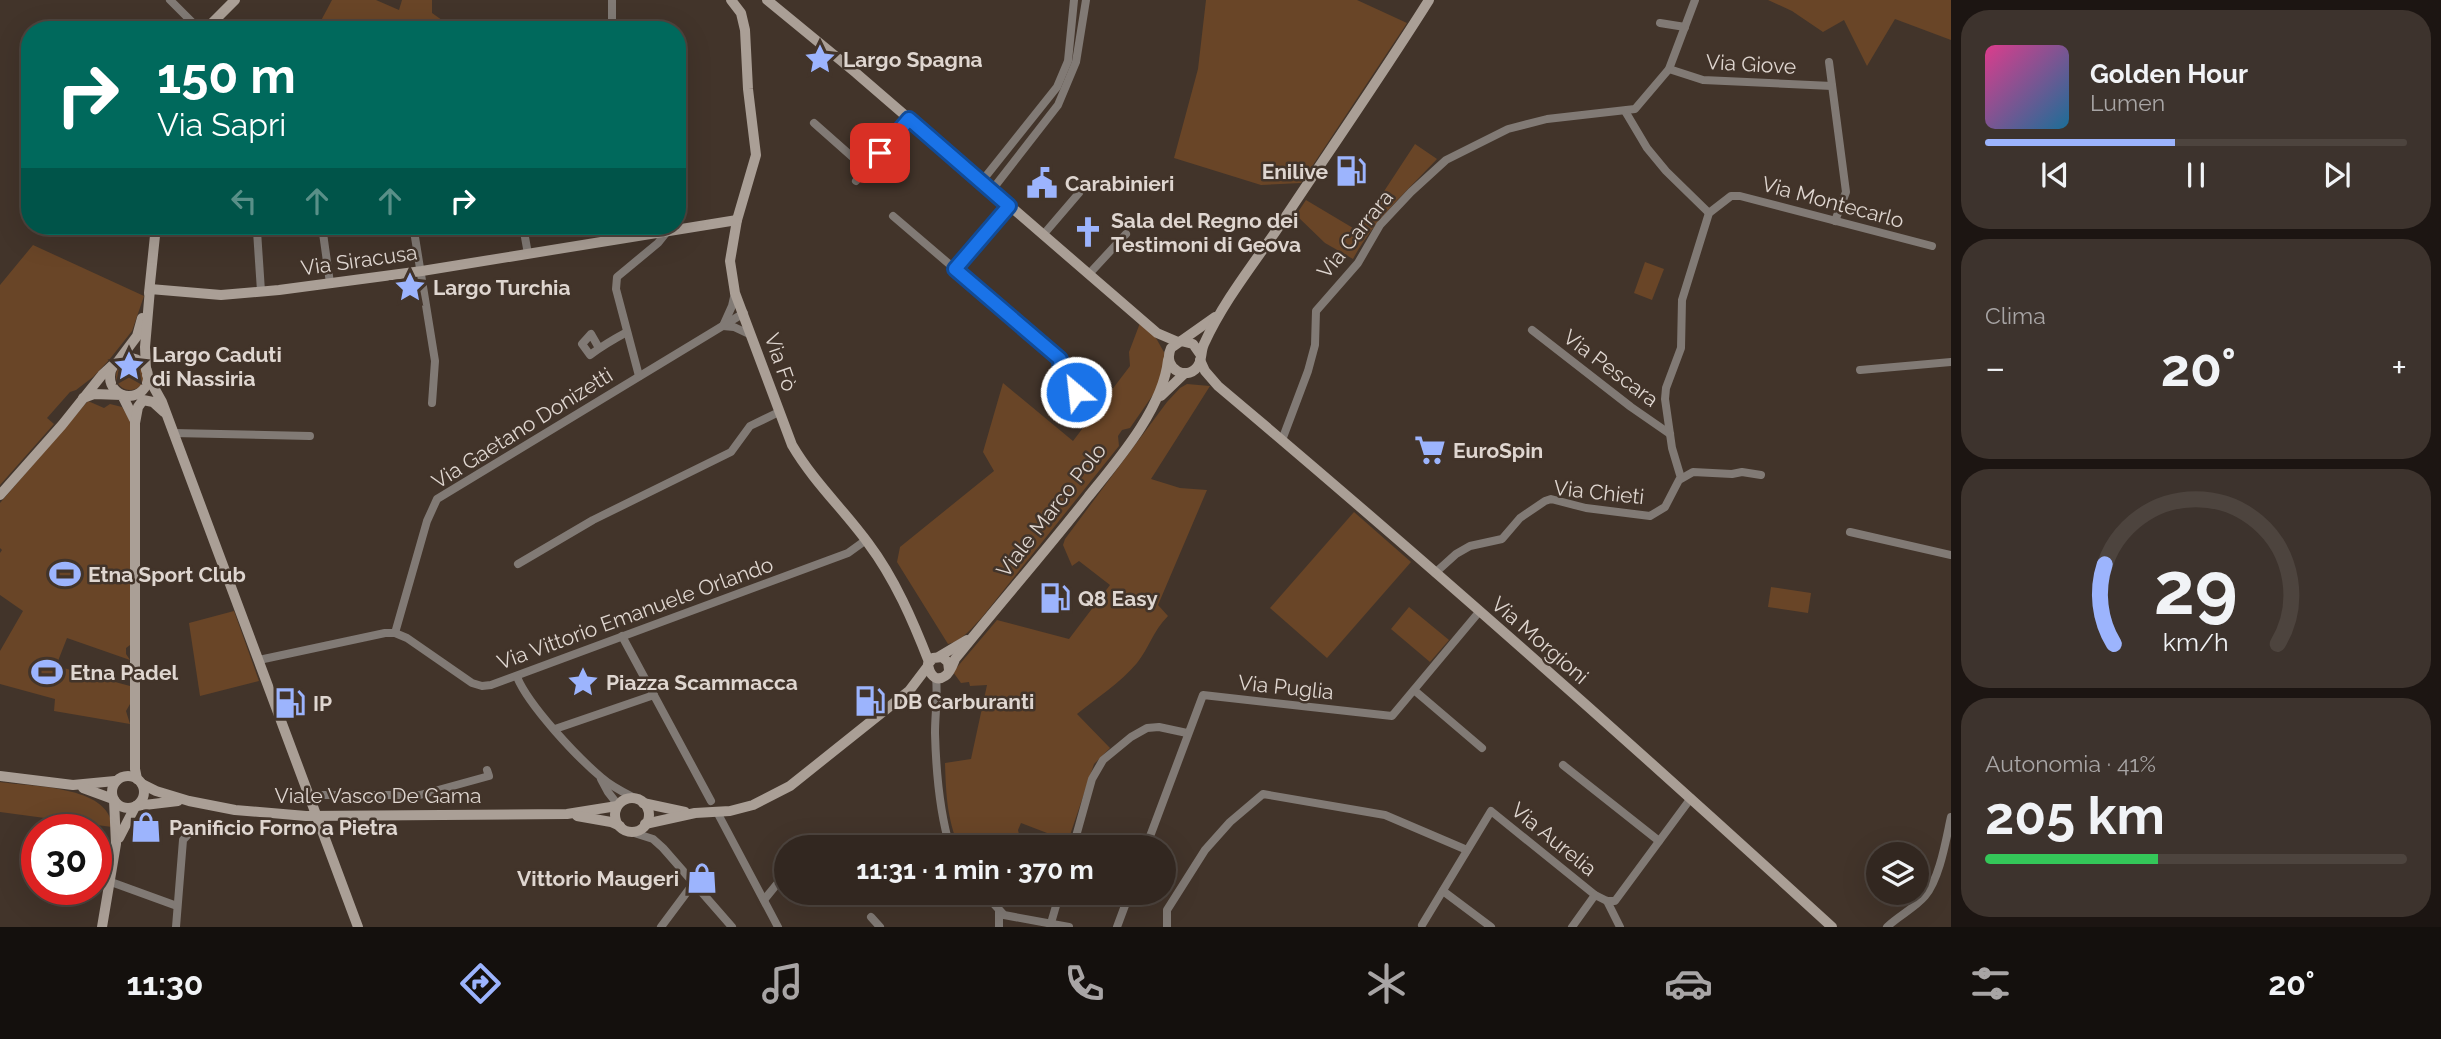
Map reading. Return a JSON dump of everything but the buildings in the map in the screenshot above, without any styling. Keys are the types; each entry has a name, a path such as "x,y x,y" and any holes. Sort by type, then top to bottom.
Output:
{"street":[{"path":"170,0 192,21"},
{"path":"212,21 235,0"},
{"path":"612,0 612,21"},
{"name":"Via Fò","path":"734,0 741,13 747,53 748,89 756,155 737,220 730,261 735,293 792,445 802,462 888,571 933,660"},
{"path":"767,0 1157,333 1193,344 1205,371 1218,386"},
{"path":"982,181 1056,87 1068,61 1074,0"},
{"path":"992,190 1048,119 1065,92 1076,62 1086,0"},
{"path":"1153,406 1187,373 1196,368 1231,299 1429,0"},
{"path":"1397,52 1436,0"},
{"path":"1695,0 1669,69 1636,109 1625,111 1647,148 1666,171 1709,213 1682,300 1681,348 1666,388 1670,434 1681,478 1703,471 1761,475"},
{"path":"1660,23 1685,27"},
{"path":"1829,62 1846,192 1835,221"},
{"name":"Via Giove","path":"1669,69 1703,80 1832,86"},
{"name":"Via Carrara","path":"1282,440 1315,345 1316,311 1358,262 1380,225 1411,192 1446,160 1508,129 1547,119 1625,111"},
{"path":"856,181 909,119"},
{"path":"814,123 866,169"},
{"path":"990,171 1000,180"},
{"path":"1043,235 1079,193"},
{"name":"Via Montecarlo","path":"1709,213 1731,196 1740,196 1932,246"},
{"path":"955,269 1009,206"},
{"path":"892,216 1100,393 1090,404 1061,379 1060,359"},
{"name":"Via Siracusa","path":"686,229 737,220"},
{"path":"1089,274 1126,234"},
{"path":"116,844 144,796 135,769 135,423 143,389 155,235"},
{"path":"257,235 261,291"},
{"path":"323,235 330,283"},
{"path":"415,235 435,361 432,403"},
{"path":"525,235 528,254"},
{"path":"612,235 612,241"},
{"name":"Via Siracusa","path":"150,289 221,295 261,291 422,271 652,235"},
{"path":"639,376 615,289 617,277 664,235"},
{"path":"135,423 131,409 116,391 110,381 110,375 137,336 150,289"},
{"path":"735,293 723,326 734,327 751,335"},
{"path":"1153,406 1167,375 1171,348 1213,319 1231,299"},
{"name":"Via Gaetano Donizetti","path":"395,633 427,521 437,499 744,313"},
{"name":"Via Pescara","path":"1532,330 1670,434"},
{"path":"599,348 627,332"},
{"path":"1157,333 1174,369 1218,386"},
{"path":"0,495 102,375 117,362 132,358 138,360 143,389 165,413"},
{"path":"1860,370 1951,362"},
{"path":"83,398 94,394 122,395 154,384 358,927"},
{"name":"Via Morgioni","path":"1218,386 1436,573 1691,798 1832,927"},
{"name":"Viale Marco Polo","path":"943,675 1111,468 1153,406"},
{"path":"518,564 593,520 731,452 750,426 779,412"},
{"path":"173,433 310,436"},
{"name":"Via Chieti","path":"1436,573 1456,554 1470,546 1502,540 1520,518 1545,501 1551,499 1586,508 1650,516 1665,507 1673,488 1681,478"},
{"path":"1850,532 1951,555"},
{"name":"Via Vittorio Emanuele Orlando","path":"395,633 407,638 472,683 482,686 517,677 848,553 866,540"},
{"name":"Via Puglia","path":"1150,835 1203,695 1392,716 1479,612"},
{"path":"259,660 395,633"},
{"path":"909,691 933,660 975,634"},
{"path":"622,636 711,801"},
{"path":"933,660 947,660 938,694 935,731 941,816 947,835"},
{"path":"933,660 929,673 943,675"},
{"path":"695,813 625,799 618,806 615,818 624,828 637,831 645,825 695,813 752,805 790,786 909,691 943,675"},
{"path":"517,677 522,688 555,729 600,777 618,806"},
{"path":"1414,690 1482,748"},
{"path":"555,729 654,695"},
{"path":"1076,835 1092,779 1103,760 1131,737 1147,728 1159,727 1187,733"},
{"path":"112,874 116,844 112,788 129,767 135,744"},
{"path":"1563,765 1659,841"},
{"path":"309,795 420,795 489,776 487,770"},
{"path":"0,776 73,785 113,800 124,808 189,801"},
{"path":"73,785 130,776 156,791 189,801"},
{"path":"600,777 639,800 649,814 645,825"},
{"path":"598,808 608,792"},
{"path":"1167,927 1167,911 1205,850 1230,822 1263,794 1385,815 1467,850 1422,925"},
{"path":"1620,927 1607,901 1615,901 1691,798"},
{"name":"Viale Vasco De Gama","path":"189,801 235,810 306,816 567,814"},
{"path":"567,814 618,806"},
{"name":"Via Aurelia","path":"1467,850 1491,811 1595,895 1607,901"},
{"path":"717,812 778,927"},
{"path":"567,814 611,822 653,839 732,927"},
{"path":"1887,927 1924,898 1929,890 1951,817"},
{"path":"645,825 654,831 663,848"},
{"path":"176,927 183,840 192,830"},
{"path":"112,882 177,906"},
{"path":"661,927 693,884"},
{"path":"764,900 774,888"},
{"path":"1443,891 1491,927"},
{"path":"1572,927 1595,895"},
{"path":"102,927 106,905"},
{"path":"993,905 1004,915 1069,927"},
{"path":"1051,923 1056,905"},
{"path":"1117,927 1125,905"},
{"path":"999,912 999,927"},
{"path":"871,918 880,927"}],"shaded area":[{"path":"332,0 376,0 399,10 402,0 432,0 432,13 443,21 321,21"},
{"path":"1206,0 1357,0 1407,23 1301,183 1261,185 1174,158 1198,69"},
{"path":"1768,0 1951,0 1951,40 1895,19 1867,66 1844,20 1823,32 1792,11"},
{"path":"1415,144 1437,159 1381,219 1353,259 1325,243 1296,215 1306,200 1358,231"},
{"path":"33,245 144,296 132,331 93,377 70,392 47,418 54,424 0,485 0,285"},
{"path":"1645,262 1664,269 1652,300 1634,293"},
{"path":"1140,323 1156,338 1165,354 1159,386 1130,428 1122,430 1118,436 1119,446 983,616 963,637 948,644 897,562 900,547 994,471 983,452 1003,383 1073,441 1130,366 1129,352"},
{"path":"130,362 140,366 144,376 140,386 130,390 120,386 116,376 120,366"},
{"path":"1187,384 1210,386 1151,479 1180,488 1207,490 1158,605 1168,616 1130,670 1077,714 1110,748 1094,764 1070,835 1052,835 1021,823 1019,835 955,835 948,806 945,763 971,759 987,685 970,686 969,682 961,683 953,672 997,620 1069,639 1110,585 1079,561 1072,566 1063,545 1065,539 1180,388"},
{"name":"Etna Sport Club","path":"88,401 104,408 110,404 122,407 130,420 130,645 126,648 126,654 130,660 67,638 56,666 130,686 130,704 126,711 130,724 54,711 55,699 0,684 0,651 23,611 0,595 0,503"},
{"path":"1354,512 1411,562 1327,658 1270,608"},
{"path":"1771,587 1811,593 1808,613 1768,607"},
{"path":"1409,607 1449,640 1430,662 1391,629"},
{"path":"234,611 259,681 200,696 189,623"},
{"path":"0,782 49,787 84,796 98,803 108,814 21,815 0,812"}],"place":[{"name":"Largo Spagna","path":"820,59"},
{"name":"Enilive","path":"1351,171"},
{"name":"Carabinieri","path":"1042,183"},
{"name":"Sala del Regno dei Testimoni di Geova","path":"1088,232"},
{"name":"Largo Turchia","path":"410,287"},
{"name":"Largo Caduti di Nassiria","path":"129,366"},
{"name":"EuroSpin","path":"1430,450"},
{"name":"Etna Sport Club","path":"65,574"},
{"name":"Q8 Easy","path":"1055,598"},
{"name":"Etna Padel","path":"47,672"},
{"name":"Piazza Scammacca","path":"583,682"},
{"name":"DB Carburanti","path":"870,701"},
{"name":"IP","path":"290,703"},
{"name":"Panificio Forno a Pietra","path":"146,827"},
{"name":"Vittorio Maugeri","path":"702,878"}],"route":[{"path":"880,153 909,119 1009,206 955,269 1060,359 1061,379 1076,392"}]}
